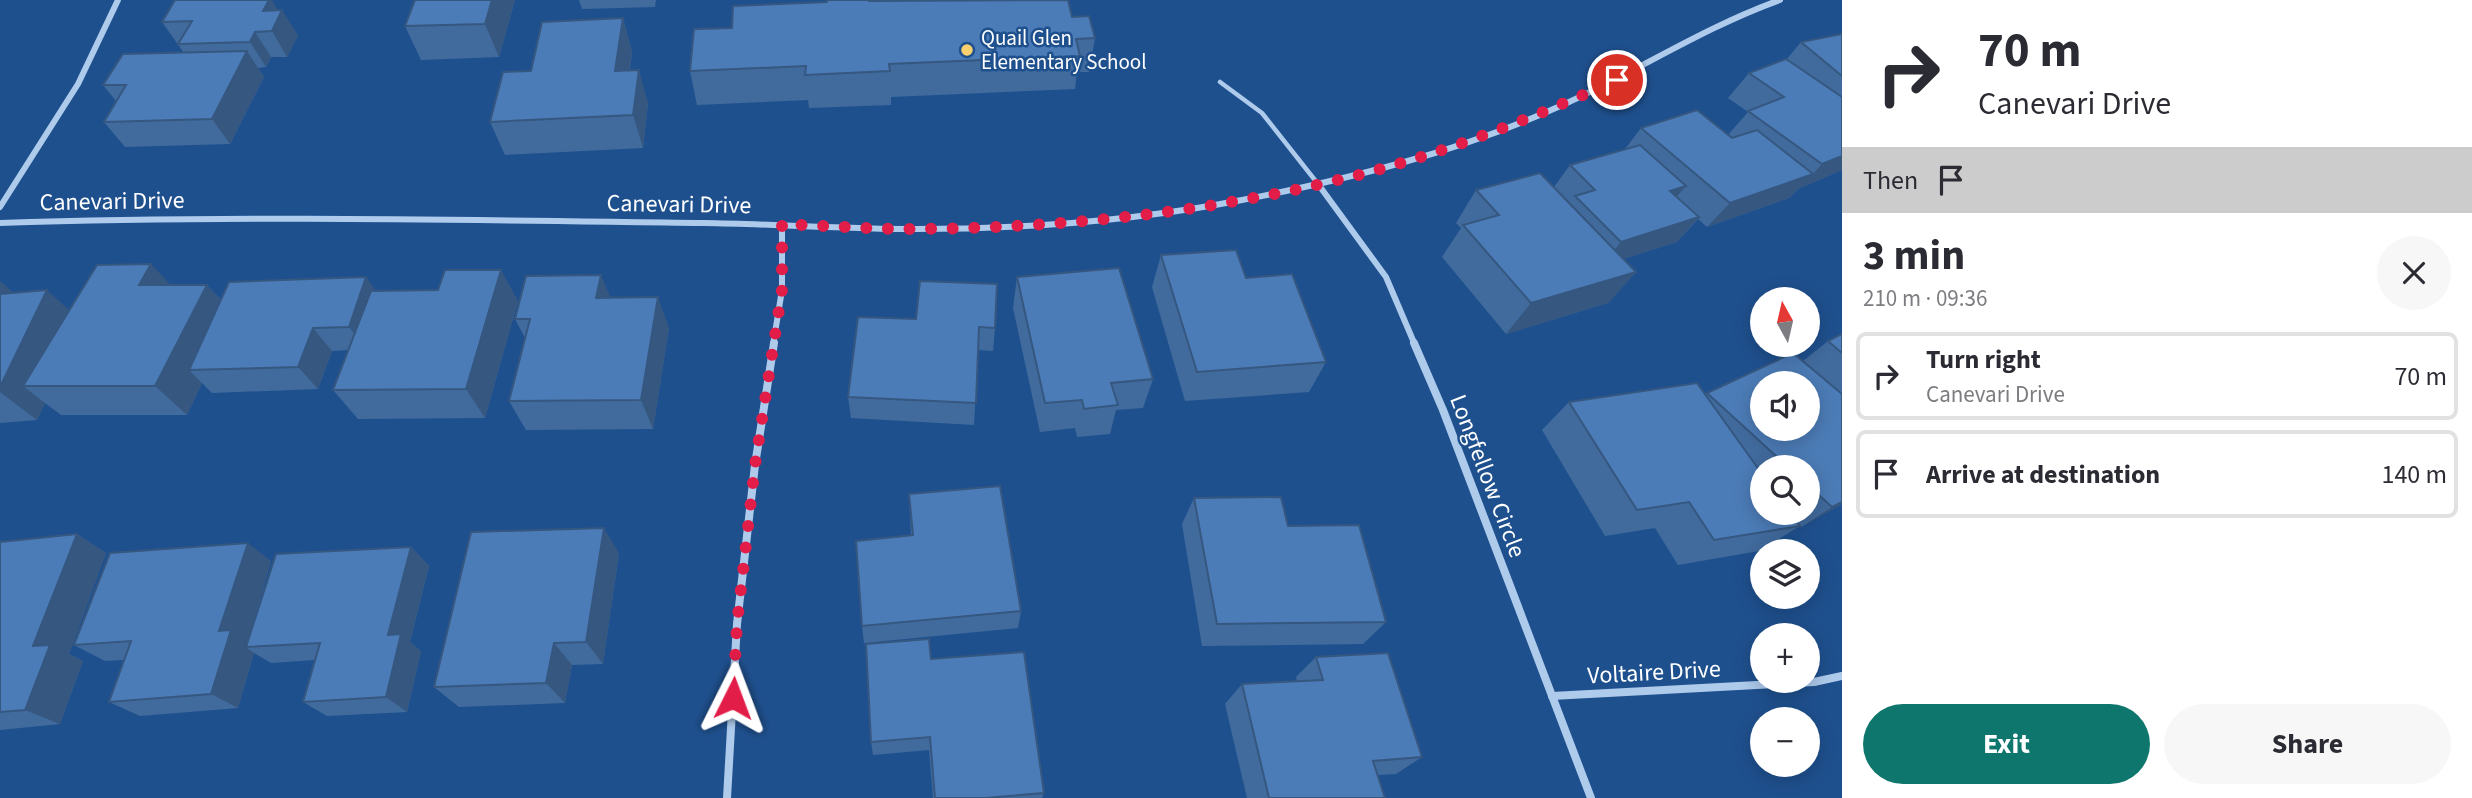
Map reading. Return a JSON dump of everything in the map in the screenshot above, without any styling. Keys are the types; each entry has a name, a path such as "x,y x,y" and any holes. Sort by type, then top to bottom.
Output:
{"street":[{"path":"0,207 78,84 118,0"},
{"name":"Canevari Drive","path":"0,223 203,218 782,224 913,229 1050,223 1171,211 1238,201 1371,172 1465,142 1551,110 1617,80 1689,38 1739,13 1780,0"},
{"name":"Longfellow Circle","path":"1318,184 1386,277 1443,410 1591,798"},
{"path":"727,798 737,624 755,465 782,290 782,224"},
{"name":"Voltaire Drive","path":"1552,696 1814,682 1842,676"}],"lane":[{"path":"1220,82 1262,113 1318,184"}],"building":[{"path":"175,0 269,0 263,11 282,10 272,31 255,32 250,42 178,44 192,21 162,22"},
{"path":"415,0 492,0 485,24 405,26"},
{"path":"827,0 1068,0 1072,17 1089,16 1095,38 1076,39 1080,56 889,64 890,71 805,75 806,66 690,71 694,29 732,28 733,6"},
{"path":"623,18 615,71 639,70 633,115 490,122 503,72 531,71 542,22"},
{"path":"1842,34 1842,76 1801,42"},
{"path":"247,51 212,119 104,122 126,85 103,85 123,54"},
{"path":"1786,59 1842,97 1842,156 1822,164 1748,111 1784,97 1749,73"},
{"path":"1697,110 1732,138 1757,130 1813,174 1730,203 1641,128"},
{"path":"1640,145 1686,186 1670,191 1699,217 1621,242 1575,196 1595,190 1570,165"},
{"path":"1540,173 1636,272 1531,303 1463,225 1499,215 1476,190"},
{"path":"1236,250 1246,278 1292,274 1326,362 1197,372 1161,255"},
{"path":"151,264 139,285 207,285 155,386 23,386 97,265"},
{"path":"1119,268 1153,379 1111,383 1118,405 1084,409 1082,400 1045,403 1017,277"},
{"path":"445,270 501,270 466,389 333,390 371,291 438,290"},
{"path":"601,275 596,298 658,297 641,400 509,401 530,319 515,319 526,276"},
{"path":"366,277 349,327 313,328 298,367 189,370 229,282"},
{"path":"920,281 997,284 995,328 979,327 976,403 848,397 858,317 916,319"},
{"path":"47,290 0,387 0,294"},
{"path":"1842,334 1842,353 1828,341"},
{"path":"1784,357 1798,357 1815,371 1754,371"},
{"path":"1750,373 1750,432 1707,393"},
{"path":"1820,376 1842,394 1842,502 1832,507 1820,496 1820,455 1775,455 1760,441 1820,441"},
{"path":"1697,383 1750,457 1750,525 1800,526 1714,540 1689,502 1637,510 1569,402"},
{"path":"1000,486 1021,611 862,626 856,541 913,535 909,494"},
{"path":"1281,497 1288,526 1359,525 1386,622 1217,624 1194,498"},
{"path":"604,528 586,642 554,643 546,683 434,687 471,532"},
{"path":"77,534 33,646 50,645 25,710 0,712 0,542"},
{"path":"248,543 219,631 231,630 211,694 109,702 131,641 74,645 110,553"},
{"path":"411,547 388,635 401,634 386,697 303,702 320,643 246,647 276,554"},
{"path":"929,639 931,659 1024,652 1044,793 985,798 935,798 930,737 871,742 866,644"},
{"path":"1388,653 1422,757 1373,761 1385,798 1269,798 1242,684 1323,680 1316,657"}],"place":[{"name":"Quail Glen Elementary School","path":"967,50"}],"route":[{"path":"733,698 737,624 755,465 782,290 782,224 913,229 1000,226 1157,213 1238,201 1371,172 1465,142 1551,110 1617,80"}]}
